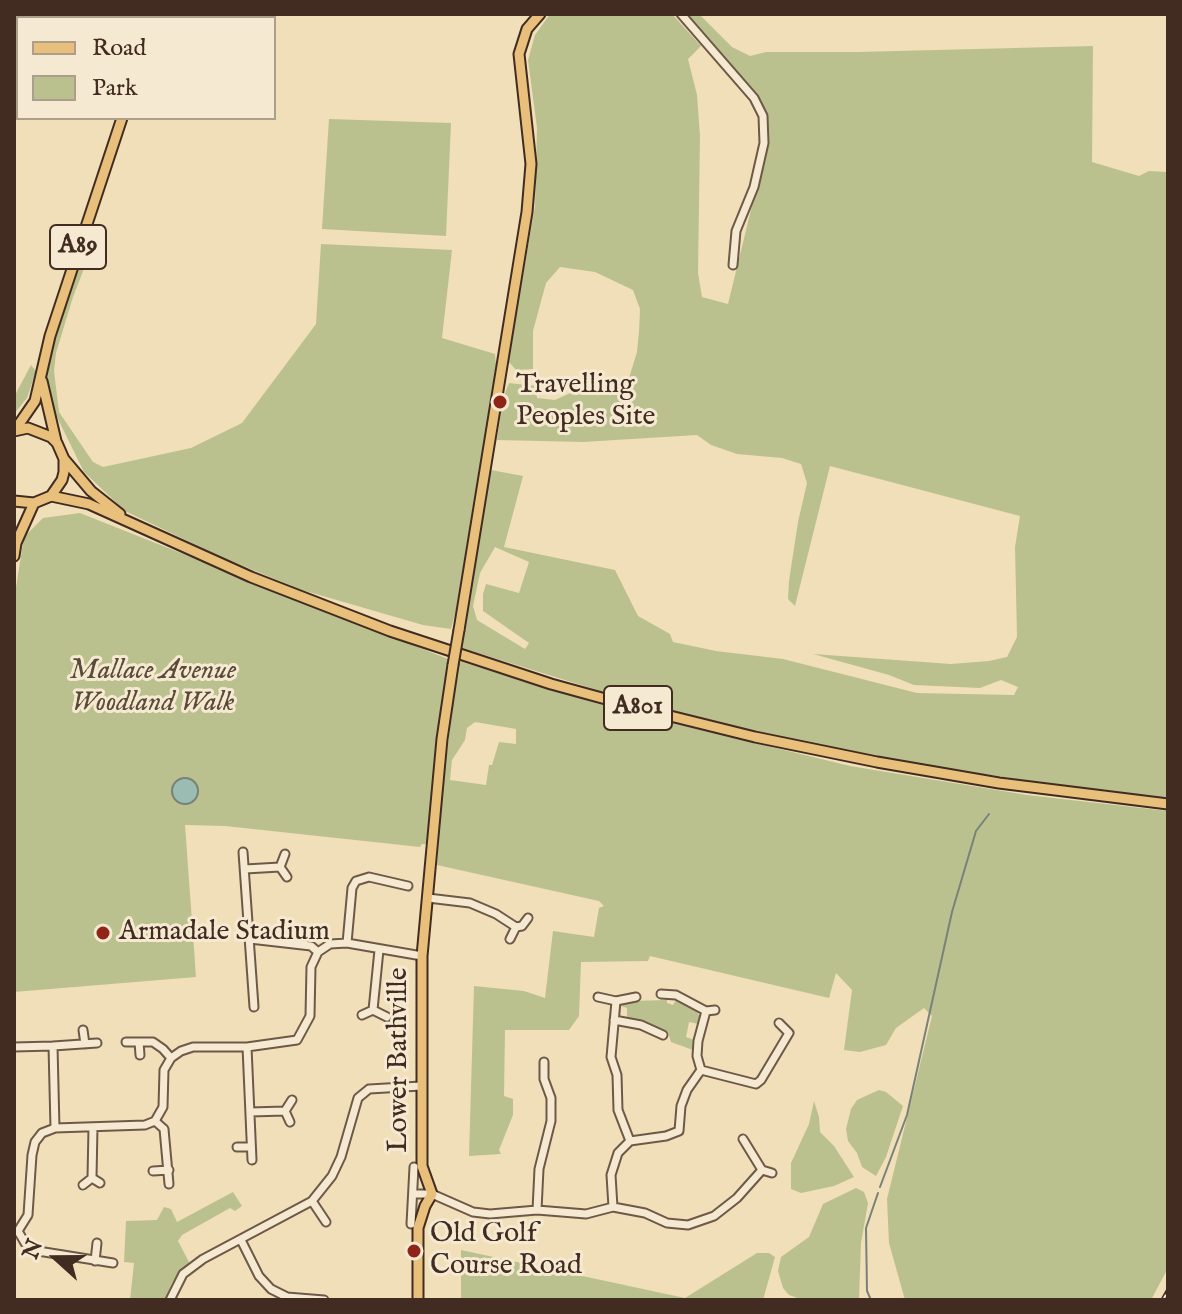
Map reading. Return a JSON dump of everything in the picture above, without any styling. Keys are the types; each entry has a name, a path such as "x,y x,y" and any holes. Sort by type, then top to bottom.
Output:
{"main road":[{"name":"Lower Bathville","path":"432,1194 422,1166 422,956 442,739 527,212 531,164 519,54 527,29 540,14"},
{"name":"A89","path":"15,430 35,401 50,336 121,120"},
{"name":"A89","path":"41,378 64,459"},
{"name":"A89","path":"15,430 39,430 57,443"},
{"path":"14,501 34,503 51,496 62,480 64,459"},
{"name":"A801","path":"64,459 91,491 132,524"},
{"name":"A801","path":"51,496 89,504 251,577 390,631 551,684 755,737 877,762 999,783 1168,804"},
{"path":"14,556 15,539 34,503"},
{"path":"418,1300 418,1228 432,1194"}],"street":[{"path":"681,14 754,98 763,116 764,143 754,187 738,222 733,265"},
{"path":"243,852 254,1007"},
{"path":"280,867 285,854"},
{"path":"245,869 280,867"},
{"path":"280,867 287,877"},
{"path":"347,943 352,888 356,881 364,877 408,886"},
{"path":"428,898 470,903 516,927 522,926 528,918"},
{"path":"510,939 516,927"},
{"path":"250,939 311,946 318,952"},
{"path":"113,1263 38,1251 25,1243 16,1232 28,1215 35,1142 42,1133 55,1128 145,1125 155,1121 163,1107 164,1070 171,1058 193,1047 247,1047 297,1040 310,1016 311,967 318,952 330,944 370,946 422,956"},
{"path":"373,1010 379,950"},
{"path":"661,994 676,995 711,1011 698,1041 697,1056 701,1070"},
{"path":"598,997 616,1001 636,997"},
{"path":"616,1001 611,1057 617,1075 618,1110 630,1141"},
{"path":"362,1015 373,1010"},
{"path":"373,1010 387,1017"},
{"path":"614,1020 641,1025 663,1035"},
{"path":"779,1023 789,1033"},
{"path":"83,1030 85,1044"},
{"path":"701,1070 756,1084 789,1033 798,1031"},
{"path":"126,1042 153,1042 171,1058"},
{"path":"139,1042 140,1055"},
{"path":"14,1047 97,1043"},
{"path":"53,1046 55,1128"},
{"path":"247,1047 252,1160"},
{"path":"537,1210 539,1169 551,1121 551,1098 544,1079 544,1062"},
{"path":"613,1207 611,1175 618,1153 630,1141 679,1131 684,1098 701,1070"},
{"path":"170,1300 183,1274 203,1259 312,1201 324,1189 341,1157 358,1098 369,1089 421,1086"},
{"path":"285,1111 292,1100"},
{"path":"250,1112 285,1111"},
{"path":"285,1111 290,1122"},
{"path":"155,1121 164,1129 169,1184"},
{"path":"92,1178 93,1127"},
{"path":"743,1139 762,1170 772,1173"},
{"path":"237,1147 251,1147"},
{"path":"411,1224 414,1167"},
{"path":"153,1171 169,1170"},
{"path":"413,1194 432,1194 473,1212 490,1214 537,1210 586,1214 613,1207 645,1213 667,1223 688,1225 714,1216 737,1198 762,1170"},
{"path":"92,1178 100,1183"},
{"path":"83,1185 92,1178"},
{"path":"312,1201 326,1222"},
{"path":"241,1240 259,1276 271,1289 287,1297 324,1300"},
{"path":"95,1261 97,1243"}],"green space":[{"path":"550,14 672,14 701,46 688,59 697,95 700,136 698,273 702,297 728,304 768,140 768,116 756,95 687,14 699,14 732,47 750,56 766,52 1093,46 1092,162 1139,176 1149,171 1168,172 1168,798 1096,791 917,764 747,730 613,695 462,648 491,470 523,476 504,547 615,570 638,616 670,634 673,642 783,659 917,693 1014,695 1018,687 1001,680 980,688 914,685 813,654 951,664 1007,657 1017,637 1015,547 1020,516 830,466 795,606 788,599 798,522 807,483 801,464 782,458 737,454 711,445 697,435 583,442 497,440 503,398 509,383 536,386 537,398 555,400 579,389 629,378 639,332 640,309 633,290 595,272 560,267 546,283 533,331 533,369 516,370 508,361 535,206 537,128 528,60 535,35","holes":["495,547 529,562 519,593 486,584 483,594 483,611 529,643 525,649 477,620 473,606 480,573"]},
{"path":"329,119 451,123 446,236 322,229"},
{"path":"95,230 99,230 73,297 56,353 54,371 59,412 93,462 103,467 191,448 242,423 316,324 321,244 452,250 442,338 495,354 496,365 451,629 423,625 302,590 221,557 125,511 84,472 50,403 45,381 49,358 76,275"},
{"path":"31,365 36,371 27,398 14,414 14,397"},
{"name":"Mallace Avenue Woodland Walk","path":"80,513 448,659 433,845 422,844 420,847 225,826 185,825 196,977 14,992 14,600 24,537 43,518"},
{"path":"459,661 615,709 850,766 1027,795 1168,811 1168,1268 1151,1300 905,1300 889,1243 887,1199 932,1016 924,1008 896,1028 886,1045 860,1052 844,1050 852,990 836,973 829,998 650,956 648,961 581,962 579,1016 569,1030 505,1030 504,1096 513,1099 513,1115 499,1150 501,1154 469,1156 474,986 524,991 545,998 553,931 594,937 599,908 604,906 599,901 437,865 443,780","holes":["475,722 516,729 516,744 499,742 492,765 489,765 486,785 450,780 452,760 465,740 467,728"]},
{"path":"667,1000 673,1005 676,1000 696,1009 699,1024 689,1022 686,1037 694,1040 693,1050 671,1042 668,1032 627,1017 627,1008 621,1006 632,1001"},
{"path":"879,1090 903,1106 886,1157 876,1176 862,1167 848,1141 846,1129 851,1109 857,1100"},
{"path":"814,1101 820,1132 834,1146 854,1177 834,1186 801,1193 791,1189 791,1163 809,1124"},
{"path":"856,1188 864,1192 868,1203 861,1243 859,1300 803,1300 789,1295 783,1288 778,1271 781,1257 809,1237 823,1204"},
{"path":"233,1192 242,1206 235,1211 230,1208 182,1235 178,1241 190,1264 172,1283 164,1300 130,1300 134,1263 124,1262 126,1221 157,1220 164,1207 171,1209 177,1222"},
{"path":"461,1250 685,1298 757,1253 769,1253 775,1257 763,1300 461,1300"}],"water":[{"path":"185,778 194,782 198,791 194,800 185,804 176,800 172,791 176,782"}],"waterway":[{"path":"880,1187 907,1115 952,912 976,831 989,814"},
{"path":"871,1300 867,1291 866,1228 878,1193"}],"railway":[{"path":"1163,1300 1168,1291"}],"place":[{"name":"Travelling Peoples Site","path":"500,402"},
{"name":"Armadale Stadium","path":"103,933"},
{"name":"Old Golf Course Road","path":"414,1251"}]}
